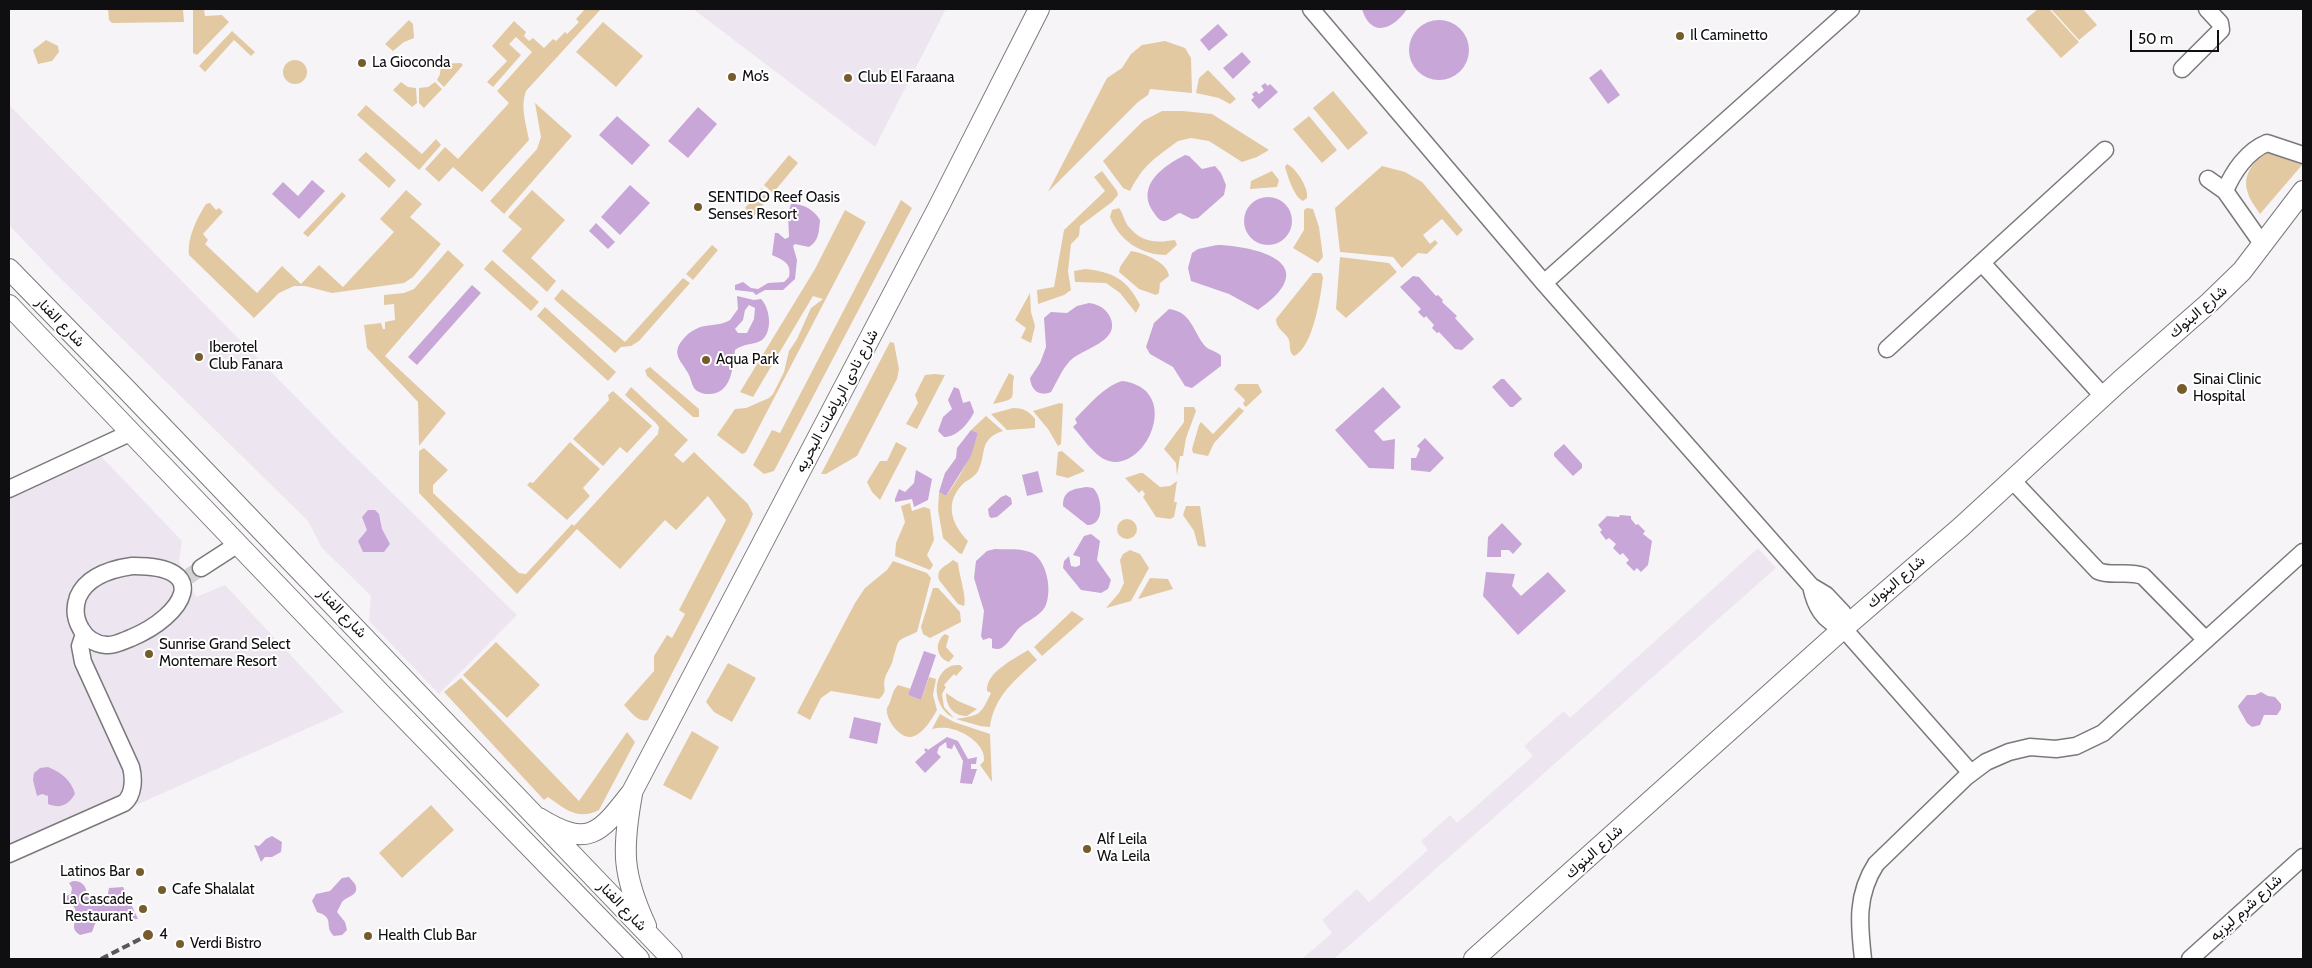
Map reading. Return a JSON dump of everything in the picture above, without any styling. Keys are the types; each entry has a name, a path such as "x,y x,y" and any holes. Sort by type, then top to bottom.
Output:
{"main road":[{"name":"شارع نادى الرياضات البحريه","path":"539,818 565,833 590,834 604,827 632,792 940,206 1039,9"},
{"name":"شارع البنوك","path":"1474,959 2210,302 2237,276 2263,245 2303,191"},
{"name":"شارع الفنار","path":"9,269 539,818 672,959"},
{"name":"شارع الفنار","path":"9,305 390,704 639,959"},
{"name":"شارع نادى الرياضات البحريه","path":"632,792 625,837 625,863 640,912 651,937"}],"street":[{"path":"1311,9 1544,283 1811,586 1826,595 1844,614 1843,628 1971,772"},
{"path":"1544,283 1851,9"},
{"path":"2182,69 2221,30 2220,23 2206,9"},
{"path":"2225,191 2232,175 2257,147 2267,143 2303,154"},
{"path":"1887,349 2104,150"},
{"path":"2208,179 2225,191 2263,245"},
{"path":"1982,263 2103,396"},
{"path":"9,489 132,432"},
{"path":"2012,480 2098,571 2109,574 2130,573 2143,576 2206,640"},
{"path":"190,576 145,566 118,568 94,578 80,592 76,602 75,613 78,624 84,634 100,644 112,645 151,629 166,618 178,605 190,576 238,544"},
{"path":"1863,959 1859,911 1863,890 1871,872 1876,864 1971,772 1992,759 2020,749 2066,748 2096,737 2303,552"},
{"path":"9,854 124,803 130,796 131,766 83,662 80,646 84,634"},
{"name":"شارع شرم ليزيه","path":"2190,959 2303,857"}],"shaded area":[{"path":"108,9 183,9 184,22 112,23 109,20"},
{"path":"193,9 204,9 205,16 222,15 229,22 197,55 193,53"},
{"path":"585,9 601,9 526,91 524,109 529,140 482,192 453,167 439,182 425,169 445,147 458,159 509,103 497,91 532,52 516,37 509,44 521,55 493,87 487,82 507,61 492,46 514,21 526,32 524,36 529,41 533,38 544,48 553,39 556,41 565,32 567,34 579,22 576,19"},
{"name":"Club El Faraana","path":"693,9 946,9 875,147"},
{"path":"1362,9 1407,9 1396,22 1383,28 1371,24"},
{"path":"2038,9 2049,9 2079,42 2061,58 2026,19"},
{"path":"2051,9 2083,9 2097,25 2079,40"},
{"path":"409,20 413,24 414,38 404,42 393,51 385,44"},
{"path":"1439,20 1456,25 1464,33 1469,50 1464,67 1456,75 1439,80 1422,75 1414,67 1409,50 1414,33 1422,25"},
{"path":"603,22 643,56 616,87 576,52"},
{"path":"1218,24 1228,35 1209,51 1200,40"},
{"path":"232,31 255,52 251,56 234,40 205,72 199,66"},
{"path":"46,40 58,46 59,52 52,61 38,64 33,50"},
{"path":"1165,41 1185,48 1191,58 1192,93 1150,89 1148,95 1138,102 1048,192 1107,78 1122,68 1131,54 1142,45"},
{"path":"1242,52 1251,62 1233,79 1223,68"},
{"path":"295,60 304,63 307,72 304,81 295,84 286,81 283,72 286,63"},
{"path":"461,63 463,65 444,87 437,80 441,64"},
{"path":"1601,69 1620,95 1608,104 1589,78"},
{"path":"1208,70 1236,99 1230,104 1219,98 1196,93 1199,78"},
{"path":"401,82 408,87 416,88 417,103 412,107 393,90"},
{"path":"435,82 442,89 424,108 419,103 419,88 428,87"},
{"path":"1265,83 1268,86 1270,84 1278,92 1259,109 1251,100 1254,97 1252,94 1256,91 1259,94 1264,90 1261,86"},
{"path":"1333,91 1368,133 1348,150 1313,108"},
{"path":"535,103 572,136 504,214 490,201 537,149 541,137"},
{"name":"Iberotel Club Fanara","path":"9,105 344,446 517,615 439,694 369,621 371,596 322,548 308,521 51,269 9,225"},
{"path":"366,105 422,154 436,139 441,145 419,170 357,115"},
{"path":"698,107 717,124 688,158 668,141"},
{"path":"1162,111 1212,114 1269,150 1257,157 1242,162 1209,141 1191,138 1178,141 1145,168 1130,191 1123,188 1103,161 1143,121"},
{"path":"617,116 650,145 632,165 599,135"},
{"path":"1309,116 1337,150 1322,163 1293,129"},
{"path":"366,152 396,180 389,188 358,160"},
{"path":"2270,152 2302,165 2260,214 2249,196 2246,180 2251,168 2259,158"},
{"path":"789,155 798,163 773,193 764,185"},
{"path":"1185,155 1189,156 1202,169 1215,166 1221,173 1226,185 1224,195 1198,218 1192,219 1180,213 1165,221 1161,220 1152,210 1148,201 1150,185 1155,177 1168,165"},
{"path":"1287,164 1291,166 1304,184 1307,198 1303,201 1292,186 1285,167"},
{"path":"1382,166 1405,172 1422,182 1463,230 1457,236 1442,219 1423,235 1430,244 1435,240 1438,243 1427,254 1418,253 1402,268 1393,257 1340,252 1335,208"},
{"path":"1102,171 1118,195 1112,202 1080,226 1079,236 1071,244 1068,271 1071,290 1064,295 1038,304 1037,290 1054,287 1064,230 1105,191 1094,177"},
{"path":"1272,171 1279,180 1277,187 1250,189 1251,181"},
{"path":"312,180 325,191 299,219 272,194 283,182 298,196"},
{"path":"630,185 650,203 620,235 601,217"},
{"path":"762,188 770,196 754,216 745,208"},
{"path":"406,190 422,204 410,217 441,244 413,277 404,283 332,293 305,286 294,286 279,293 254,318 189,255 193,228 206,204 210,203 216,210 219,208 223,212 203,234 208,240 205,244 257,293 282,266 301,284 319,265 343,287 394,232 380,219"},
{"path":"532,190 565,220 531,258 556,281 547,292 502,251 522,229 508,217"},
{"path":"342,192 346,196 308,237 303,233"},
{"path":"1263,197 1273,197 1285,204 1292,216 1292,226 1285,238 1273,245 1263,245 1255,241 1248,234 1244,226 1244,216 1248,208 1255,201"},
{"path":"901,200 912,208 774,471 764,474 753,465 772,430 780,433"},
{"path":"791,204 808,208 820,220 818,235 812,245 809,247 795,244 793,246 797,260 795,279 783,290 765,290 756,295 753,292 735,290 735,285 743,282 751,288 758,289 768,283 784,282 789,277 788,265 783,260 772,255 775,233 778,233 785,239 789,237 788,213"},
{"path":"1119,208 1128,226 1139,236 1155,241 1175,240 1177,245 1166,255 1148,252 1132,245 1119,233 1110,217 1112,210"},
{"path":"1307,208 1313,209 1319,227 1323,257 1318,263 1293,248 1304,230 1304,210"},
{"path":"845,210 866,222 746,452 742,454 717,435 735,409 746,408 769,398 773,394 784,372 789,351 797,339 811,308 823,299 813,296 753,397 740,392 815,269"},
{"path":"596,223 615,242 608,249 589,231"},
{"path":"712,245 718,250 693,280 686,274"},
{"path":"1217,245 1265,253 1276,259 1284,266 1286,275 1281,290 1258,310 1229,294 1191,281 1188,268 1192,253 1198,249"},
{"path":"448,250 464,265 385,356 446,413 419,446 418,402 367,348 364,325 381,323 383,329 385,329 385,322 395,320 394,304 384,305 384,295 404,293 414,289"},
{"path":"1131,251 1160,262 1168,271 1169,276 1160,283 1159,293 1156,295 1139,289 1119,272 1120,267"},
{"path":"1340,257 1389,263 1397,272 1346,318 1336,309"},
{"path":"492,260 539,302 531,311 484,269"},
{"path":"1085,269 1104,272 1124,283 1140,305 1136,313 1120,293 1106,283 1075,282 1074,271"},
{"path":"1313,273 1321,273 1323,277 1318,308 1306,343 1301,351 1294,356 1290,351 1289,340 1279,328 1276,319"},
{"path":"1413,276 1419,277 1436,296 1438,295 1443,300 1442,302 1457,316 1455,318 1474,339 1462,350 1455,349 1439,332 1437,333 1432,328 1434,325 1426,316 1424,318 1418,312 1421,309 1400,287"},
{"path":"683,278 690,283 639,341 631,346 621,347 615,353 554,299 562,289 625,342"},
{"path":"472,285 481,293 417,365 408,357"},
{"path":"1030,293 1031,312 1035,326 1031,343 1021,338 1026,328 1015,320"},
{"name":"Aqua Park","path":"737,296 754,300 761,299 768,314 768,331 759,342 742,346 735,350 730,378 722,390 708,394 698,392 694,388 678,356 678,347 685,337 697,328 724,323 730,320 738,309","holes":["749,305 755,308 754,319 747,333 738,333 735,329 743,320 745,310"]},
{"path":"1089,303 1100,306 1107,312 1112,324 1111,332 1099,343 1069,362 1051,392 1039,393 1032,386 1030,378 1040,363 1046,347 1044,318 1051,312 1067,313 1077,306"},
{"path":"545,307 616,372 608,381 537,316"},
{"path":"1169,309 1183,314 1205,346 1221,356 1221,366 1192,388 1185,386 1173,367 1150,354 1146,347 1154,323"},
{"path":"890,342 894,343 899,369 897,379 857,456 826,474 821,474"},
{"path":"650,367 699,409 699,417 693,417 647,376 645,370"},
{"path":"1009,373 1014,376 1012,397 993,404"},
{"path":"925,375 945,375 917,429 906,424 918,403 915,395"},
{"path":"1501,379 1504,379 1522,399 1513,407 1510,407 1492,387"},
{"path":"1122,381 1141,388 1152,400 1155,415 1151,432 1143,446 1131,457 1117,462 1098,455 1073,427 1077,423 1075,419 1097,397"},
{"path":"1238,384 1258,384 1262,392 1246,407 1243,404 1245,400 1234,389"},
{"path":"631,387 688,440 674,455 683,463 694,452 748,504 753,514 648,720 644,721 635,716 624,705 654,671 654,656 667,635 672,638 685,614 679,610 726,520 708,496 676,530 665,520 620,569 577,529 517,594 419,493 419,451 424,448 448,470 433,485 433,493 519,573 526,574 572,524 574,526 658,434 659,427 655,422 625,395"},
{"path":"954,387 959,389 963,403 970,401 974,412 962,429 949,437 944,437 938,431 943,417 952,409 948,400"},
{"path":"1383,387 1401,407 1374,431 1383,441 1395,439 1394,469 1369,468 1335,430"},
{"path":"613,391 652,426 627,453 620,447 603,466 573,439 609,400 608,395"},
{"path":"1060,403 1063,404 1061,444 1058,446 1048,429 1033,411"},
{"path":"1184,407 1194,407 1196,411 1186,438 1183,456 1180,456 1177,476 1176,463 1164,449 1184,422"},
{"path":"1239,407 1244,411 1214,443 1208,456 1193,453 1192,449 1201,422 1213,434"},
{"path":"1013,408 1026,410 1035,419 1035,428 1007,430 991,414"},
{"path":"986,416 1003,431 995,434 986,443 978,471 961,486 953,500 952,515 958,529 968,541 962,554 943,538 938,510 939,492 946,496 956,481 969,458 978,433 971,430"},
{"path":"971,430 978,433 971,456 946,496 939,492 945,473 956,458 957,448"},
{"path":"1425,438 1444,458 1430,472 1411,470 1411,458 1416,458 1420,449 1417,446"},
{"path":"570,442 600,469 583,488 590,496 567,520 527,485 530,482 533,483"},
{"path":"896,442 907,448 880,500 872,492 867,482 880,461 887,461"},
{"path":"1564,444 1582,464 1582,468 1573,476 1554,456 1554,453"},
{"path":"1062,451 1085,471 1068,478 1056,475 1058,452"},
{"name":"Sunrise Grand Select Montemare Resort","path":"97,452 182,541 179,561 196,597 225,585 344,712 9,862 9,494"},
{"path":"916,470 932,479 928,500 914,507 912,499 895,502 899,489 905,492 914,483"},
{"path":"1038,471 1043,492 1027,496 1022,475"},
{"path":"1143,473 1160,487 1170,486 1177,481 1174,502 1177,502 1174,517 1170,519 1156,517 1143,497 1145,494 1142,490 1139,493 1125,478"},
{"path":"1087,487 1093,488 1099,497 1100,516 1093,524 1087,525 1063,506 1063,501 1070,491"},
{"path":"1006,495 1011,498 1012,504 997,517 991,518 988,509"},
{"path":"910,503 912,511 924,507 930,509 934,540 927,555 933,565 930,570 895,556 896,543 905,522 901,506"},
{"path":"1186,506 1200,506 1206,547 1198,546 1194,531 1183,515"},
{"path":"368,510 375,510 379,514 382,529 390,544 384,552 363,552 358,541 367,530 362,517"},
{"path":"1620,515 1631,516 1636,525 1638,524 1645,531 1643,534 1652,541 1648,565 1641,572 1637,568 1634,571 1626,563 1629,560 1623,553 1620,555 1613,548 1616,544 1609,538 1606,540 1600,532 1602,530 1598,525 1607,516 1619,517"},
{"path":"1123,519 1131,519 1137,525 1137,533 1131,539 1123,539 1117,533 1117,525"},
{"path":"1502,523 1522,544 1513,554 1509,550 1501,550 1501,557 1487,557 1488,537"},
{"path":"1091,534 1100,541 1097,560 1111,580 1108,589 1101,593 1081,590 1063,568 1064,561 1069,556 1071,566 1076,567 1080,565 1080,557 1073,555 1084,536"},
{"path":"1758,548 1776,568 1334,959 1302,959 1332,933 1322,920 1357,889 1369,902 1428,850 1421,841 1450,815 1457,823 1533,756 1524,746 1564,711 1570,718"},
{"path":"995,549 1021,550 1036,555 1044,568 1048,585 1045,607 1018,629 1002,648 998,649 992,648 992,639 983,640 981,636 984,611 974,578 976,561 987,551"},
{"path":"1130,550 1140,554 1149,568 1131,601 1106,608 1119,593 1124,583 1120,560 1123,554"},
{"path":"953,560 958,563 965,602 964,606 958,604 939,580 938,576 940,570"},
{"path":"893,561 927,573 931,578 917,632 899,641 892,664 884,681 884,694 879,699 831,691 821,698 810,720 797,713 855,603 865,588 887,570"},
{"path":"1486,572 1515,574 1512,586 1521,596 1548,572 1566,591 1518,635 1483,596"},
{"path":"1150,578 1168,579 1173,589 1138,599"},
{"path":"933,588 938,588 960,612 961,622 930,638 923,634 921,627"},
{"path":"1072,611 1084,619 1042,656 1034,647"},
{"path":"945,634 949,636 946,647 954,656 949,662 941,657 938,650 939,641"},
{"path":"496,642 540,685 507,718 463,675"},
{"path":"1028,650 1037,660 1014,681 1001,697 992,716 990,727 956,719 978,713 991,693 987,691 991,678 1001,667"},
{"path":"924,651 936,655 921,700 908,695"},
{"path":"728,663 756,678 732,722 714,712 706,702"},
{"path":"960,665 963,668 956,676 954,674 944,685 946,687 942,694 944,707 954,718 942,708 937,693 937,685 943,672 950,666"},
{"path":"929,677 936,679 933,695 937,710 919,734 910,737 905,736 890,722 887,708 898,685 911,689 908,695 921,700"},
{"path":"461,678 579,801 627,732 635,742 599,810 578,814 566,809 548,797 544,800 444,692"},
{"path":"2261,692 2275,697 2281,704 2281,709 2277,715 2264,715 2260,725 2252,727 2247,723 2238,706 2247,695 2255,695"},
{"path":"946,693 958,701 977,709 967,716 954,712 947,702"},
{"path":"940,714 954,722 990,734 992,782 980,765 984,761 984,755 974,740 952,729 932,729"},
{"path":"854,717 881,723 877,744 849,738"},
{"path":"692,731 719,747 691,800 663,785"},
{"path":"947,737 958,741 968,759 977,757 976,764 971,764 971,769 977,769 972,784 960,783 963,761 954,744 952,749 947,748 946,742 939,747 937,753 941,757 925,773 915,762 926,752 924,750 926,748 928,750"},
{"path":"48,767 65,777 73,789 75,794 64,805 48,804 48,796 42,794 37,796 33,780 34,773 40,768"},
{"path":"431,805 454,830 402,878 379,853"},
{"path":"272,836 282,842 281,852 272,857 265,857 261,862 254,845 259,846"},
{"path":"349,877 355,884 356,891 342,902 337,912 345,922 347,930 342,935 334,936 329,929 328,920 323,914 317,912 312,901 316,894 330,891 342,878"},
{"path":"73,881 82,883 88,897 97,904 107,899 109,888 123,887 138,919 117,923 106,915 102,916 96,921 92,932 80,935 74,929 75,909 64,897 71,894 72,888 69,883"}],"tunnel":[{"path":"188,577 201,568"}],"railway":[{"path":"101,959 148,935"}],"place":[{"name":"Il Caminetto","path":"1680,36"},
{"name":"La Gioconda","path":"362,63"},
{"name":"Mo’s","path":"732,77"},
{"name":"Club El Faraana","path":"848,78"},
{"name":"SENTIDO Reef Oasis Senses Resort","path":"698,207"},
{"name":"Iberotel Club Fanara","path":"199,357"},
{"name":"Aqua Park","path":"706,360"},
{"name":"Sinai Clinic Hospital","path":"2182,389"},
{"name":"Sunrise Grand Select Montemare Resort","path":"149,654"},
{"name":"Alf Leila Wa Leila","path":"1087,849"},
{"name":"Latinos Bar","path":"140,872"},
{"name":"Cafe Shalalat","path":"162,890"},
{"name":"La Cascade Restaurant","path":"143,909"},
{"name":"4","path":"148,935"},
{"name":"Health Club Bar","path":"368,936"},
{"name":"Verdi Bistro","path":"180,944"}]}
